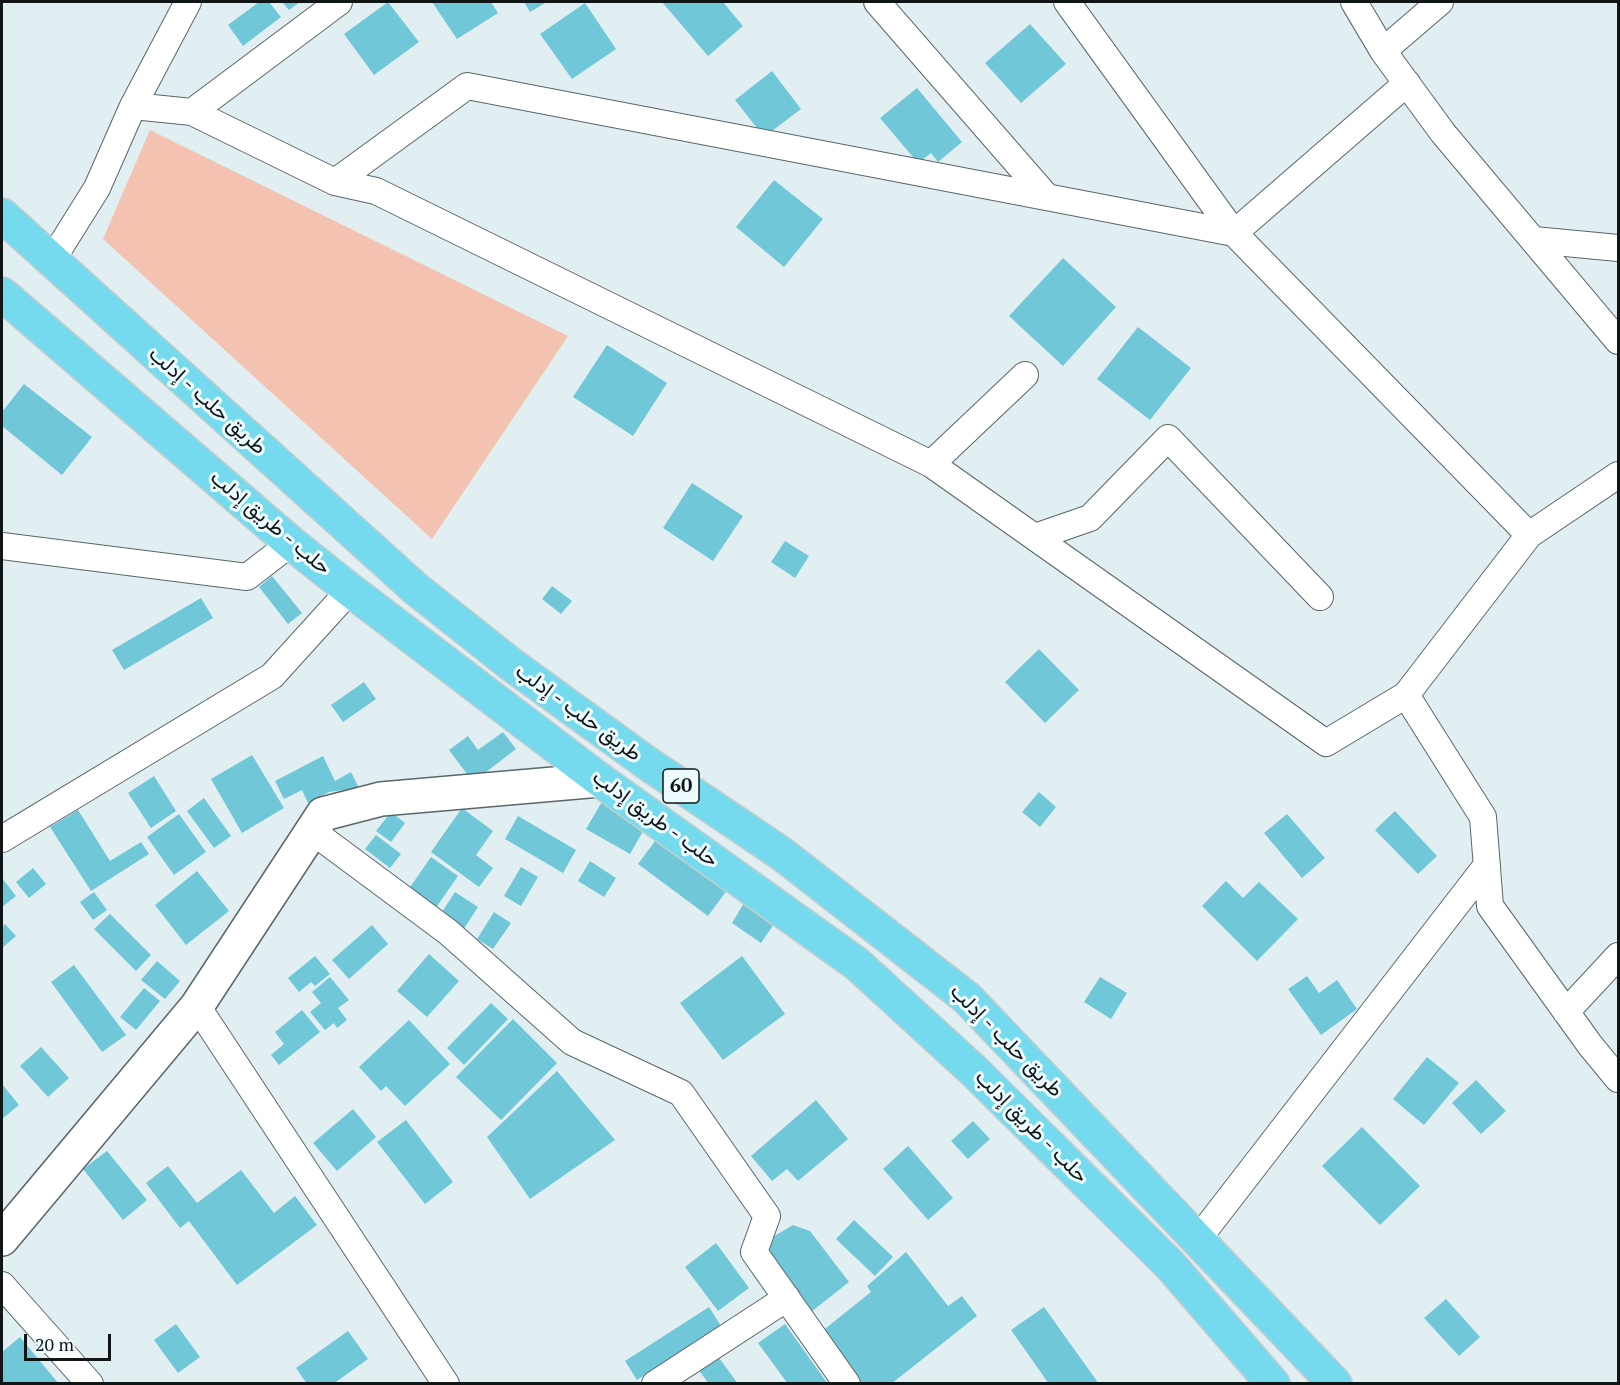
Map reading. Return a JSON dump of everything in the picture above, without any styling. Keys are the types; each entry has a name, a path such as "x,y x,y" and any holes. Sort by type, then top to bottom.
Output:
{"highway":[{"name":"طريق حلب - إدلب","path":"2,215 416,589 512,665 637,756 782,854 967,998 1335,1383"},
{"name":"حلب - طريق إدلب","path":"2,294 291,543 350,590 600,780 865,972 975,1071 1161,1257 1273,1383"}],"street":[{"path":"52,260 97,188 133,106 188,2"},
{"path":"192,112 339,2"},
{"path":"876,2 1046,196"},
{"path":"1068,2 1234,233 1529,535"},
{"path":"1354,2 1383,51 1443,133 1618,341"},
{"path":"1383,51 1440,2"},
{"path":"1234,233 1407,83"},
{"path":"335,182 466,86 1234,233"},
{"path":"133,106 192,112 335,182 376,191 931,464 1326,743 1406,695 1529,535 1618,475"},
{"path":"1534,240 1618,248"},
{"path":"931,464 1025,375"},
{"path":"1035,537 1089,518 1168,438 1320,597"},
{"path":"2,546 247,577 291,543"},
{"path":"2,839 272,676 350,590"},
{"path":"1406,695 1483,817 1490,906 1618,1078"},
{"path":"2,1239 197,1006 323,814 381,799 600,780"},
{"path":"312,831 448,932 572,1042 681,1093 767,1216 754,1252 848,1383"},
{"path":"1198,1239 1487,865"},
{"path":"1566,1011 1618,956"},
{"path":"197,1006 446,1383"},
{"path":"2,1285 90,1383"},
{"path":"655,1383 787,1298"}],"shaded area":[{"path":"150,130 568,336 432,539 103,239"}],"building":[{"path":"259,2 269,2 281,17 243,46 228,25"},
{"path":"282,2 300,2 289,10"},
{"path":"388,2 419,42 374,75 344,34"},
{"path":"432,2 491,2 498,13 457,39"},
{"path":"524,2 547,2 530,12"},
{"path":"662,2 723,2 743,26 708,56"},
{"path":"585,3 616,49 572,79 540,34"},
{"path":"1030,24 1066,64 1021,103 985,63"},
{"path":"772,71 801,109 764,137 735,100"},
{"path":"917,88 962,142 938,162 931,153 918,163 880,118"},
{"path":"774,180 823,219 784,267 736,227"},
{"path":"1063,258 1116,307 1063,366 1009,316"},
{"path":"1138,327 1191,368 1150,420 1097,379"},
{"path":"607,345 667,383 633,436 573,397"},
{"path":"24,384 92,437 62,475 2,426 2,412"},
{"path":"692,483 743,516 713,561 663,528"},
{"path":"785,541 809,556 795,578 771,562"},
{"path":"272,576 302,613 288,624 259,587"},
{"path":"552,586 572,601 561,614 542,599"},
{"path":"201,598 213,618 124,670 112,650"},
{"path":"1039,649 1079,690 1045,723 1005,682"},
{"path":"364,682 376,699 343,722 331,705"},
{"path":"503,732 516,749 473,782 449,750 468,736 478,750"},
{"path":"252,755 284,808 242,833 211,779"},
{"path":"323,756 335,781 351,772 359,788 329,792 308,803 302,790 284,799 275,781"},
{"path":"154,776 176,811 151,828 128,793"},
{"path":"1039,792 1056,807 1040,827 1022,812"},
{"path":"204,798 231,836 214,848 187,811"},
{"path":"603,800 646,826 630,854 586,829"},
{"path":"462,808 493,831 476,855 493,868 479,887 431,852"},
{"path":"78,810 110,861 141,842 149,854 91,891 50,827"},
{"path":"1395,811 1437,856 1418,874 1375,830"},
{"path":"391,812 405,823 391,842 376,831"},
{"path":"179,814 206,852 174,875 147,837"},
{"path":"1287,814 1325,858 1302,878 1264,833"},
{"path":"518,816 576,850 563,873 505,839"},
{"path":"376,835 401,854 390,868 365,849"},
{"path":"658,837 728,889 708,916 638,864"},
{"path":"431,857 458,876 433,912 406,893"},
{"path":"590,861 616,878 604,897 578,881"},
{"path":"521,867 538,877 521,906 504,896"},
{"path":"33,868 46,884 29,898 16,882"},
{"path":"197,871 229,911 186,945 155,905"},
{"path":"2,878 16,896 2,907"},
{"path":"1226,881 1243,898 1259,882 1298,919 1257,961 1202,906"},
{"path":"94,892 107,910 93,920 80,902"},
{"path":"455,892 478,907 461,933 438,918"},
{"path":"744,903 774,924 761,943 732,923"},
{"path":"494,912 511,923 493,949 477,939"},
{"path":"110,914 151,955 136,971 94,929"},
{"path":"5,924 16,936 2,948 2,928"},
{"path":"372,925 388,944 349,979 332,960"},
{"path":"429,954 459,981 427,1017 397,991"},
{"path":"315,956 330,974 315,986 311,982 299,992 288,978"},
{"path":"742,956 785,1014 723,1060 680,1003"},
{"path":"157,961 180,981 165,999 141,980"},
{"path":"74,965 126,1035 102,1052 51,982"},
{"path":"1307,976 1319,993 1337,980 1357,1009 1321,1035 1288,989"},
{"path":"330,977 349,1000 338,1008 347,1020 337,1028 334,1023 325,1030 310,1012 321,1003 312,992"},
{"path":"1100,977 1127,993 1111,1019 1084,1002"},
{"path":"144,988 160,1001 136,1030 120,1017"},
{"path":"491,1003 508,1019 464,1065 447,1048"},
{"path":"302,1010 320,1032 279,1065 271,1055 284,1044 275,1032"},
{"path":"513,1019 557,1063 501,1120 456,1077"},
{"path":"409,1020 450,1064 405,1106 386,1086 381,1091 359,1067"},
{"path":"41,1047 69,1078 48,1097 20,1066"},
{"path":"1427,1057 1459,1083 1424,1125 1393,1099"},
{"path":"557,1071 615,1140 530,1199 487,1137"},
{"path":"1476,1080 1506,1111 1481,1134 1452,1103"},
{"path":"2,1084 19,1105 2,1119"},
{"path":"816,1100 848,1139 798,1181 787,1169 772,1181 751,1156"},
{"path":"353,1109 376,1137 337,1171 313,1143"},
{"path":"406,1120 453,1182 425,1204 377,1142"},
{"path":"973,1121 990,1139 968,1159 951,1141"},
{"path":"1362,1127 1420,1186 1380,1225 1322,1166"},
{"path":"908,1146 953,1198 928,1220 883,1169"},
{"path":"107,1151 147,1200 123,1220 83,1169"},
{"path":"168,1166 197,1203 241,1170 274,1213 295,1196 317,1225 237,1285 189,1221 180,1228 146,1183"},
{"path":"854,1220 893,1257 875,1276 836,1239"},
{"path":"793,1225 810,1231 849,1282 811,1312 766,1254 771,1238"},
{"path":"716,1243 749,1288 718,1311 685,1267"},
{"path":"906,1252 948,1306 962,1296 977,1316 891,1384 862,1384 821,1332 871,1292 867,1286"},
{"path":"1446,1299 1480,1337 1459,1356 1424,1318"},
{"path":"709,1307 721,1326 637,1380 625,1361"},
{"path":"1044,1307 1099,1384 1049,1384 1011,1330"},
{"path":"176,1324 200,1357 178,1373 154,1340"},
{"path":"785,1324 828,1384 788,1384 758,1343"},
{"path":"348,1331 368,1359 333,1384 307,1384 296,1368"},
{"path":"20,1337 59,1384 2,1384 2,1352"},
{"path":"717,1355 738,1384 709,1384 698,1369"}]}
